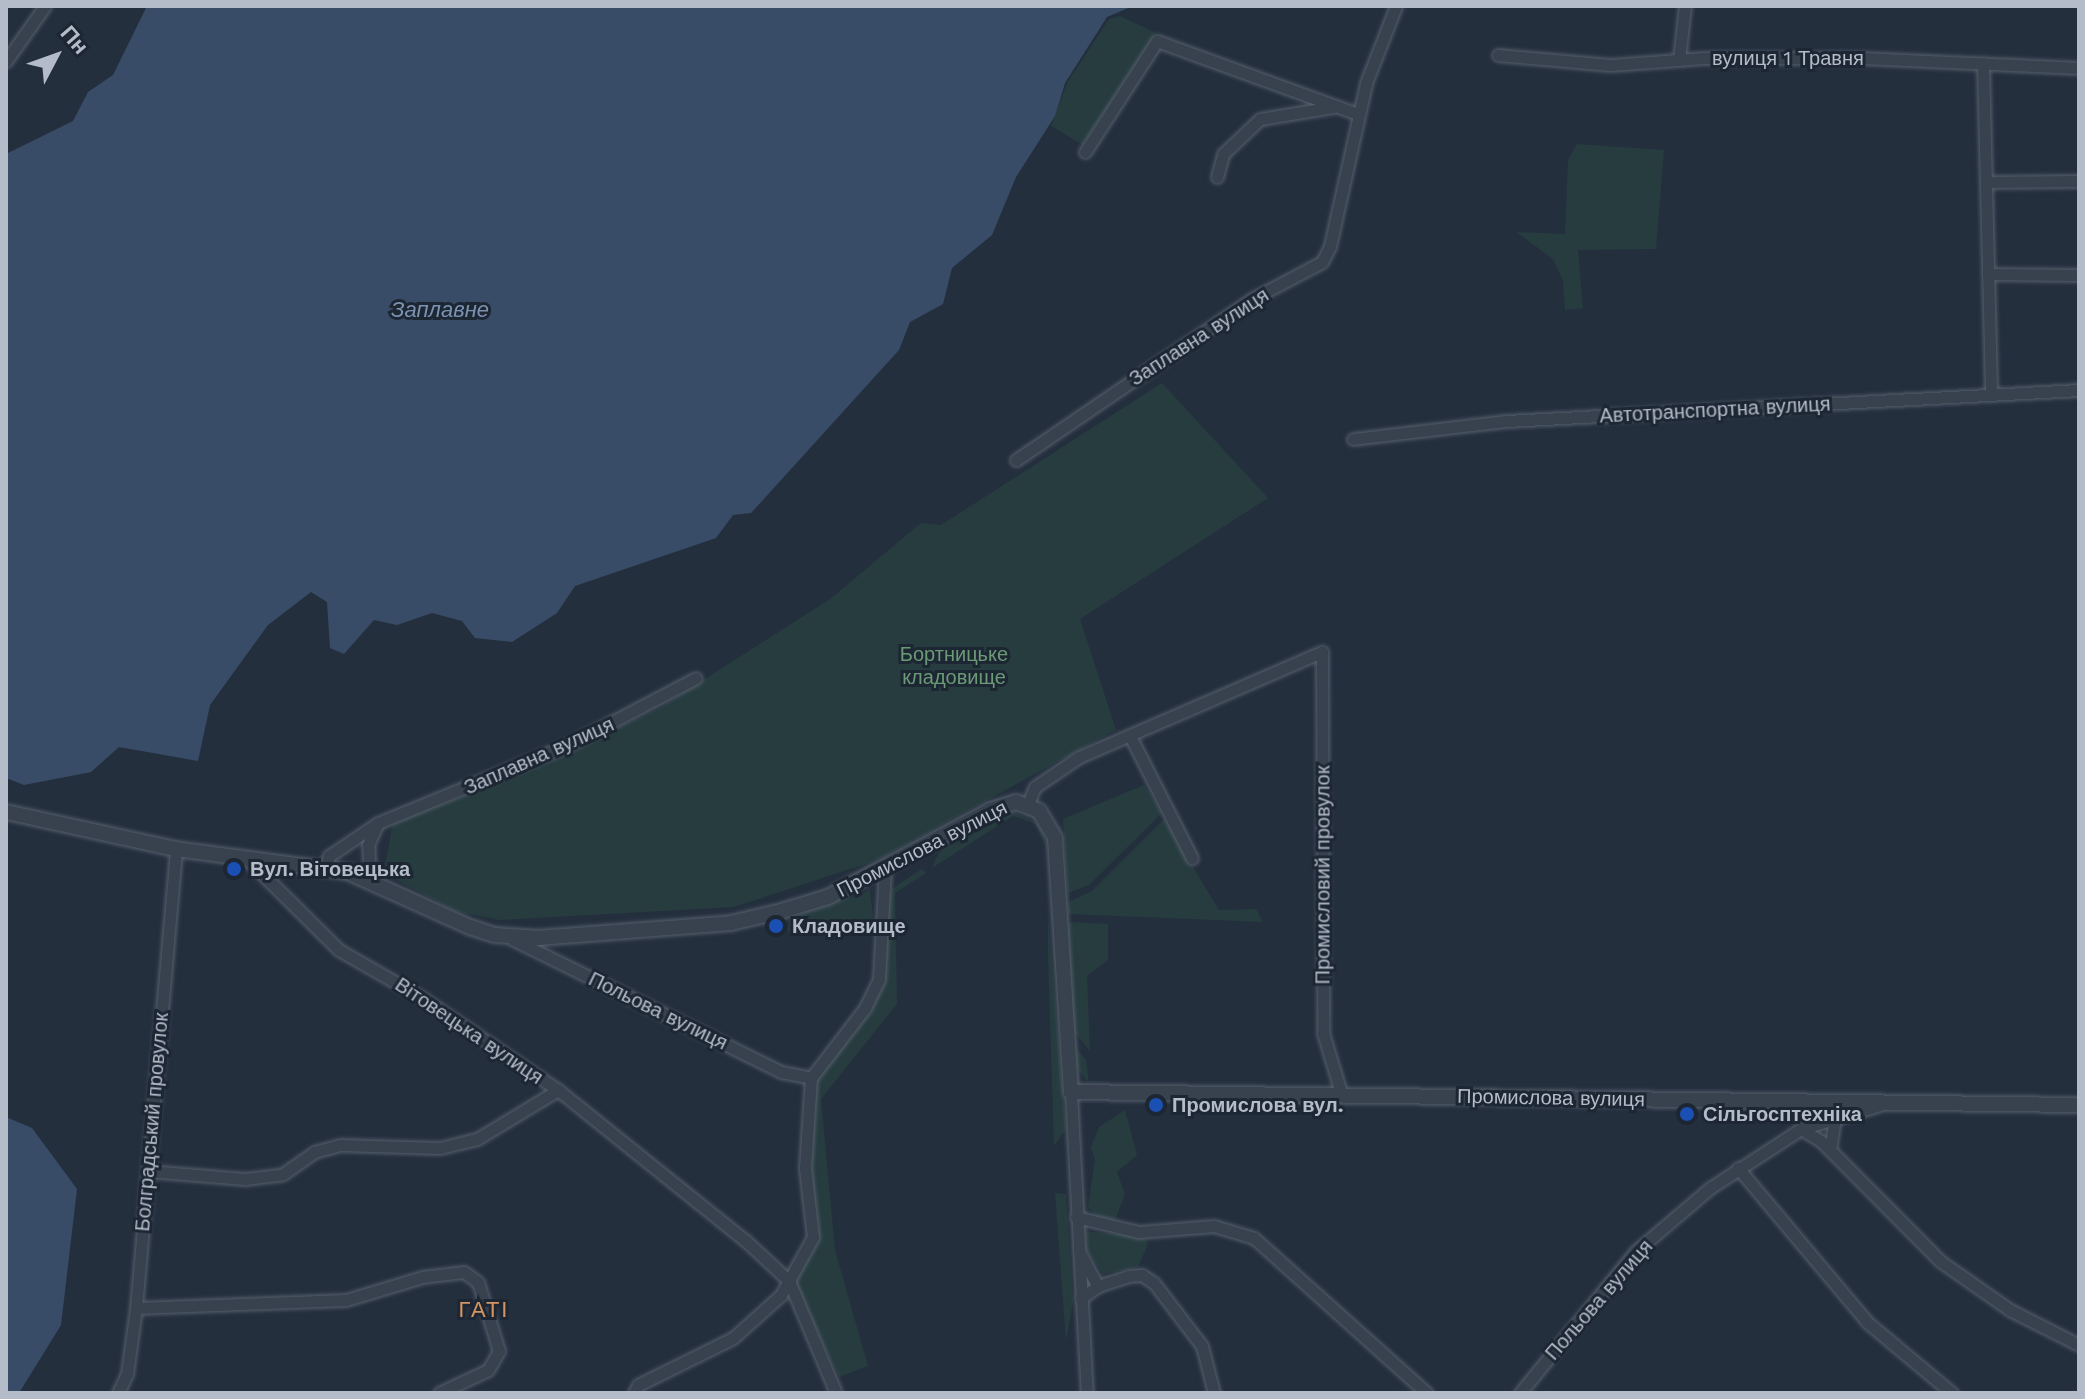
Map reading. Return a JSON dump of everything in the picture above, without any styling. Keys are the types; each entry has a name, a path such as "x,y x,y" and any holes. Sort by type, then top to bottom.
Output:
{"street":[{"path":"6,61 45,6"},
{"name":"Заплавна вулиця","path":"1016,460 1252,299 1322,262 1330,246 1358,114 1396,6"},
{"path":"1679,60 1685,6"},
{"path":"1085,152 1157,41 1358,114"},
{"name":"вулиця 1 Травня","path":"1498,55 1611,65 1679,60 1983,63 2079,68"},
{"path":"1983,63 1991,395"},
{"path":"1217,177 1223,154 1260,119 1338,107"},
{"path":"1986,182 2079,181"},
{"path":"1988,274 2079,275"},
{"name":"Автотранспортна вулиця","path":"1353,439 1507,421 2079,390"},
{"name":"Промисловий провулок","path":"1130,736 1322,652 1323,1033 1342,1096"},
{"name":"Заплавна вулиця","path":"325,869 329,856 378,823 568,745 696,678"},
{"path":"1028,804 1035,787 1050,773 1130,736 1192,858"},
{"name":"Промислова вулиця","path":"247,859 370,878 437,913 508,937 607,935 731,923 828,897 990,810 1028,804 1049,821 1055,838 1087,1393"},
{"path":"6,812 176,849 247,859"},
{"path":"370,878 368,845 378,823"},
{"name":"Болградський провулок","path":"118,1393 127,1374 136,1308 176,849"},
{"name":"Вітовецька вулиця","path":"247,859 339,950 421,997 558,1090 789,1281 836,1393"},
{"path":"634,1393 638,1385 733,1338 781,1295 813,1237 805,1168 811,1078 865,1008 879,979 885,867"},
{"name":"Польова вулиця","path":"508,937 781,1072 811,1078"},
{"path":"148,1171 245,1179 283,1174 314,1152 340,1145 440,1148 477,1139 558,1090"},
{"name":"Промислова вулиця","path":"1071,1092 2079,1105"},
{"name":"Польова вулиця","path":"1520,1393 1636,1251 1738,1168 1801,1129 1892,1102"},
{"path":"1830,1150 1835,1118"},
{"path":"1801,1129 1830,1150 1940,1261 2010,1310 2079,1345"},
{"path":"1738,1168 1867,1322 1952,1393"},
{"path":"1076,1217 1139,1232 1214,1226 1254,1238 1427,1393"},
{"path":"1079,1251 1098,1286"},
{"path":"136,1308 346,1300 422,1277 464,1272 478,1282 499,1351 488,1370 439,1393"},
{"path":"1081,1298 1098,1286 1142,1275 1154,1283 1195,1334 1214,1393"}],"green space":[{"path":"1120,16 1156,33 1083,145 1051,126 1067,83 1109,19"},
{"path":"1577,144 1664,150 1656,249 1578,250 1583,308 1565,310 1563,281 1553,259 1516,232 1565,234 1568,160"},
{"name":"Бортницьке кладовище","path":"1162,383 1268,498 1080,619 1116,730 875,861 734,907 499,920 454,911 384,873 393,821 510,780 661,707 830,599 921,523 941,525"},
{"path":"1144,785 1162,813 1089,885 1068,893 1063,819"},
{"path":"1012,811 1040,825 1049,855 1036,824 1013,816 932,868 939,852 966,833"},
{"path":"1164,819 1219,910 1256,909 1263,922 1068,914 1068,902 1092,891"},
{"path":"922,869 926,873 895,893 897,1004 821,1099 835,1250 868,1366 839,1377 794,1283 819,1225 808,1168 812,1097 821,1070 882,979 887,892"},
{"path":"870,888 874,927 788,932 789,919 834,900 859,897"},
{"path":"1048,916 1066,1129 1054,1146 1048,957"},
{"path":"1070,922 1108,924 1108,960 1087,976 1090,1051 1071,1028 1065,931"},
{"path":"1070,1041 1086,1060 1089,1083 1076,1067"},
{"path":"1125,1110 1137,1155 1117,1172 1125,1194 1113,1225 1102,1222 1088,1207 1095,1159 1091,1147 1099,1127"},
{"path":"1055,1193 1066,1194 1073,1302 1066,1341"},
{"path":"1082,1231 1144,1237 1148,1244 1138,1267 1103,1274 1083,1245"}],"water":[{"name":"Заплавне","path":"147,6 1133,6 1107,17 1065,83 1055,116 1016,177 992,235 952,268 943,304 910,322 899,350 751,513 733,515 716,538 575,586 557,613 512,642 475,638 462,621 432,613 397,625 374,620 344,654 330,648 327,602 311,592 268,625 210,705 198,761 119,747 91,772 24,785 6,778 6,154 73,121 88,92 113,75"},
{"path":"6,1117 32,1128 77,1189 61,1325 19,1393 6,1393"}],"place":[{"name":"Вул. Вітовецька","path":"234,869"},
{"name":"Кладовище","path":"776,926"},
{"name":"Промислова вул.","path":"1156,1105"},
{"name":"Сільгосптехніка","path":"1687,1114"}],"district":[{"name":"ГАТІ","path":"484,1310"}]}
